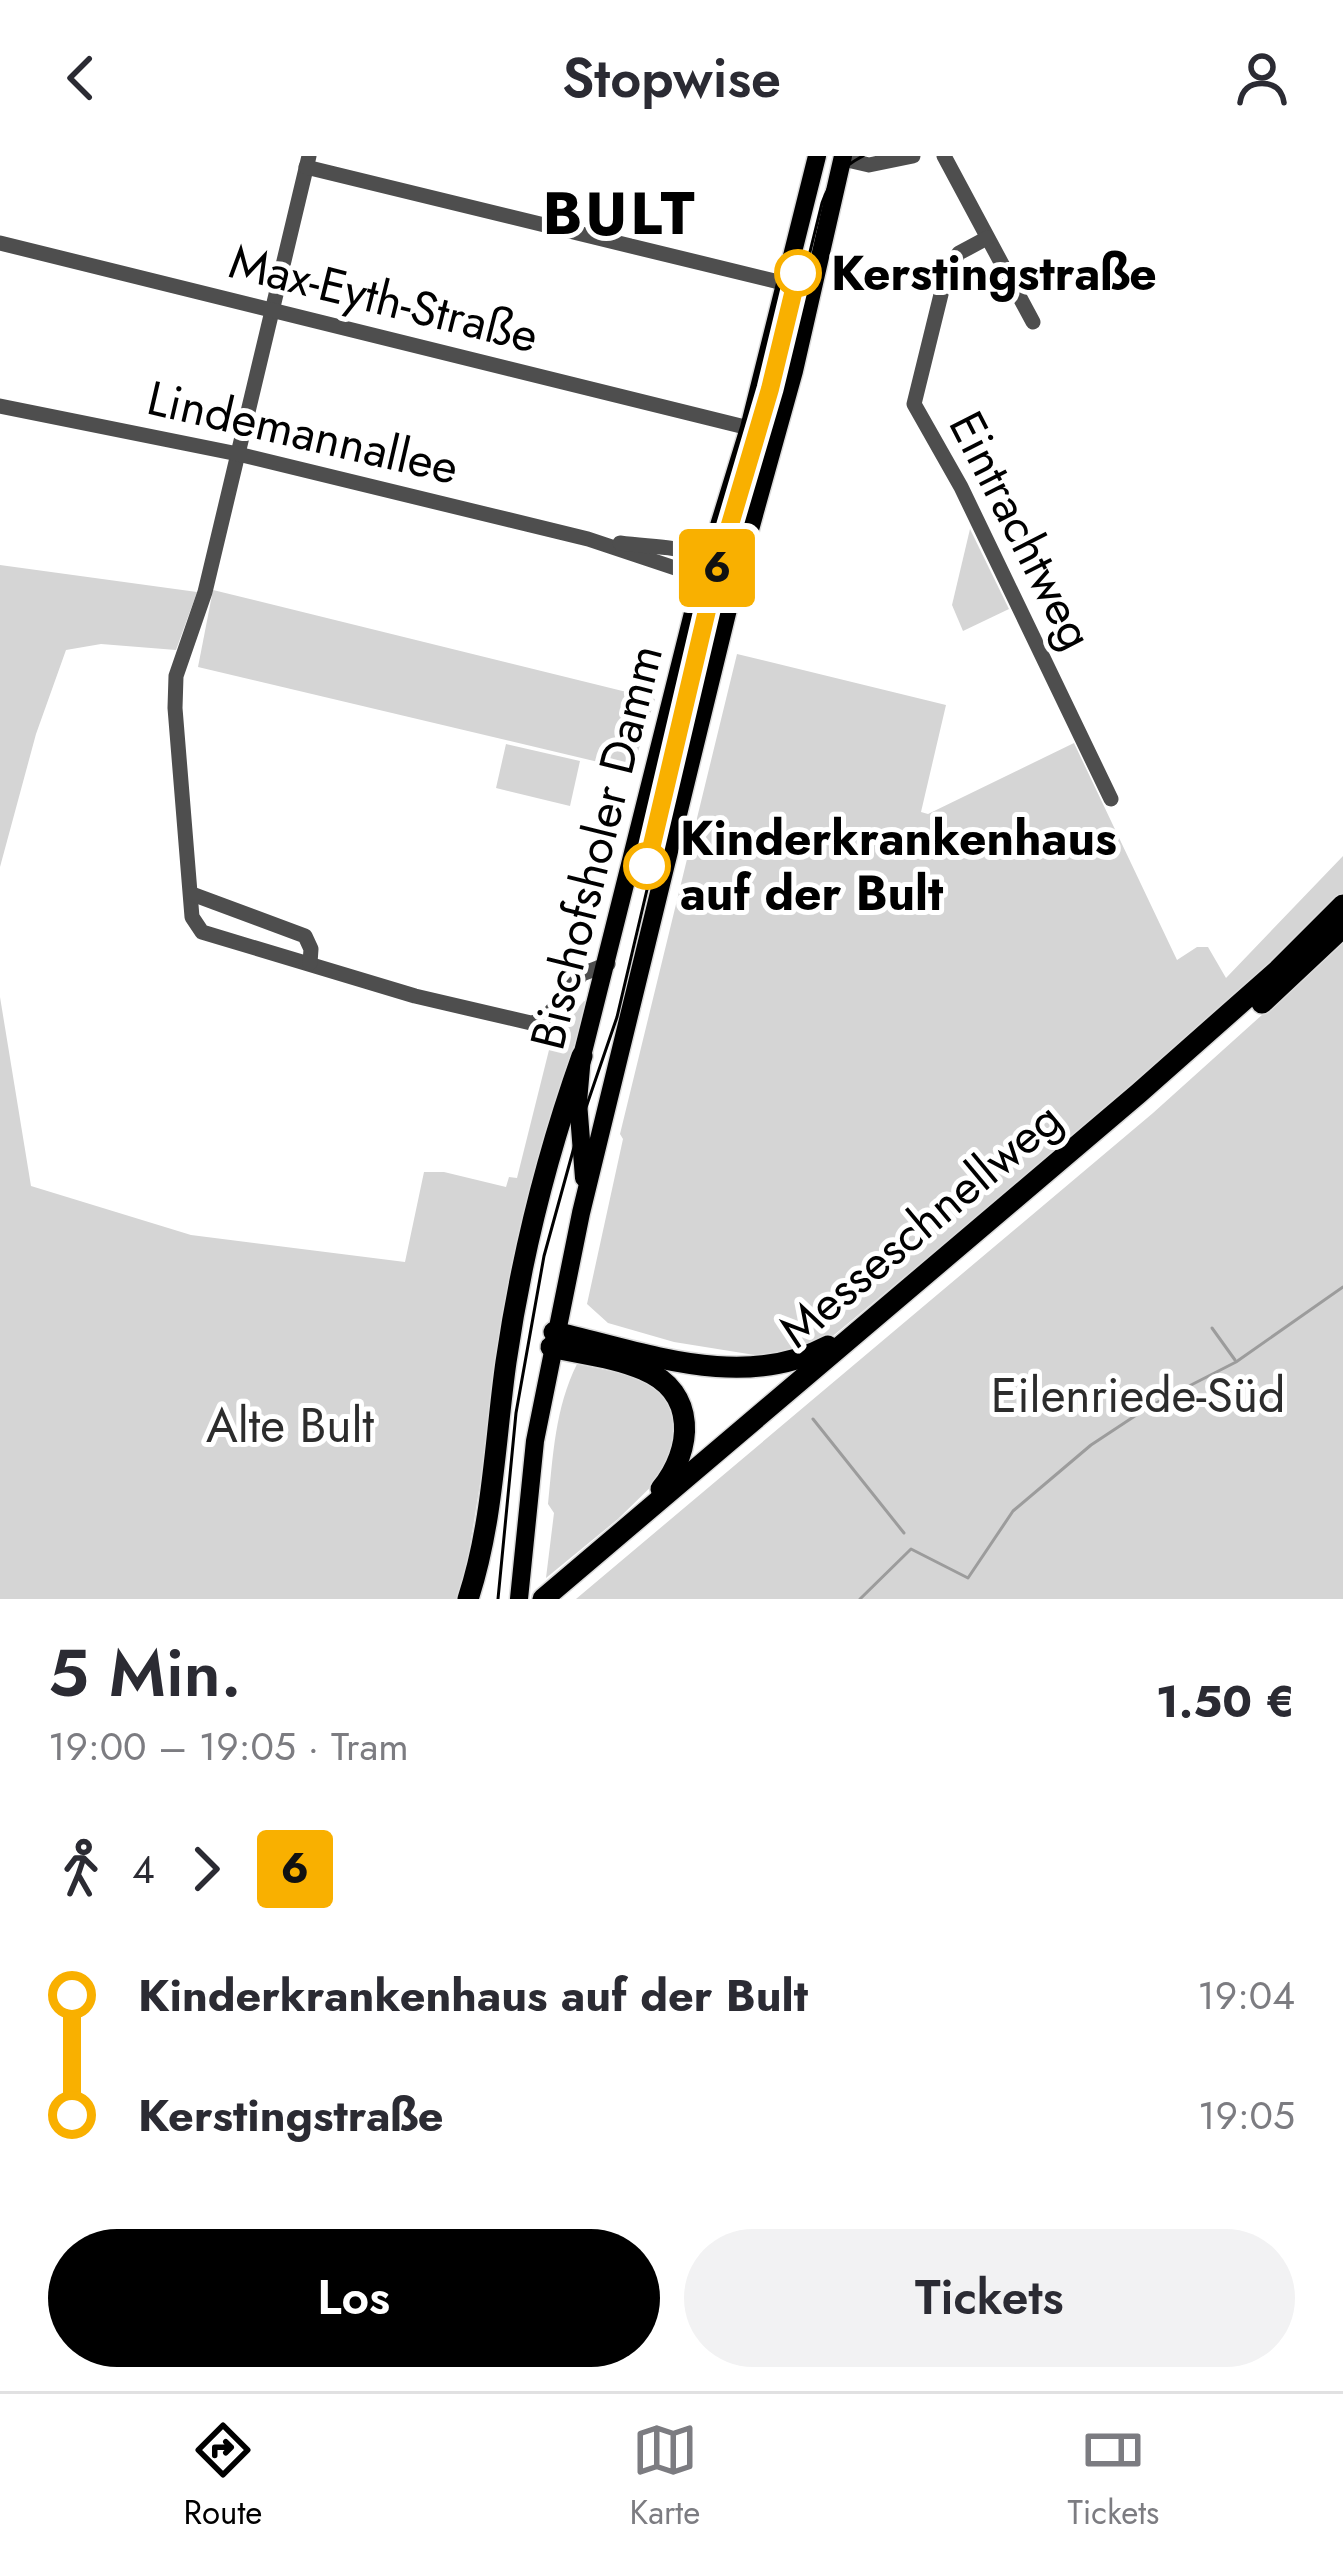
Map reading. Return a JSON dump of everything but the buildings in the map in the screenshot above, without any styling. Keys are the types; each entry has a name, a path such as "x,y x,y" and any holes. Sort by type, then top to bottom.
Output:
{"highway":[{"name":"Messeschnellweg","path":"543,1599 1225,1018 1343,905"},
{"name":"Messeschnellweg","path":"563,1599 1166,1087 1343,927"},
{"path":"468,1599 485,1523 519,1292 547,1171 582,1056"},
{"path":"552,1340 756,1369 810,1355 875,1317"},
{"path":"552,1340 652,1373 682,1408 686,1437 675,1470 628,1527"}],"main road":[{"name":"Bischofsholer Damm","path":"581,1213 585,1164 578,1102 582,1056 817,156"},
{"name":"Bischofsholer Damm","path":"519,1599 535,1442 552,1340 731,596 794,371 842,157"},
{"path":"608,964 642,972"}],"street":[{"path":"842,157 872,164 913,156"},
{"path":"944,156 1034,322"},
{"path":"608,964 582,974 544,1020 531,1023 415,996 202,932 192,917 176,676 206,592 308,161 783,283"},
{"name":"Eintrachtweg","path":"987,238 958,253 947,270 914,404 961,487 1111,799"},
{"name":"Max-Eyth-Straße","path":"0,243 749,428"},
{"name":"Lindemannallee","path":"0,406 238,454 710,568"},
{"path":"731,596 710,568 746,543"},
{"path":"192,895 304,936 311,949 310,963"}],"green space":[{"path":"970,529 1009,609 963,631 952,605"},
{"path":"0,565 197,592 176,650 101,644 66,650 36,734 0,867"},
{"path":"213,590 655,699 632,770 198,667"},
{"path":"737,654 946,705 921,812 928,814 1074,743 1177,960 1197,947 1208,947 1226,978 1343,856 1343,894 1273,965 834,1335 767,1357 674,1342 608,1323 587,1304 623,1139 620,1134"},
{"path":"506,744 580,761 570,806 496,788"},
{"name":"Eilenriede-Süd","path":"1343,942 1343,1599 576,1599 1153,1113"},
{"name":"Alte Bult","path":"0,997 31,1186 191,1235 405,1262 424,1172 506,1187 509,1177 517,1178 549,1050 556,1050 562,1026 584,1001 589,1003 558,1091 511,1293 463,1589 456,1599 0,1599"},
{"path":"577,1364 649,1379 661,1386 680,1422 669,1469 546,1578 556,1432"}],"waterway":[{"path":"860,1599 911,1549 968,1578 1013,1511 1091,1445 1150,1406 1236,1362 1343,1287"},
{"path":"1212,1328 1235,1360"},
{"path":"813,1419 904,1533"}],"tram line":[{"path":"498,1599 516,1413 544,1256 581,1122 617,1017 715,601 776,390 822,203 838,175 863,156"},
{"name":"6","path":"647,866 716,572 770,389 798,273"}],"place":[{"name":"Kerstingstraße","path":"798,273"},
{"name":"Kinderkrankenhaus auf der Bult","path":"647,866"}],"district":[{"name":"BULT","path":"620,213"}]}
